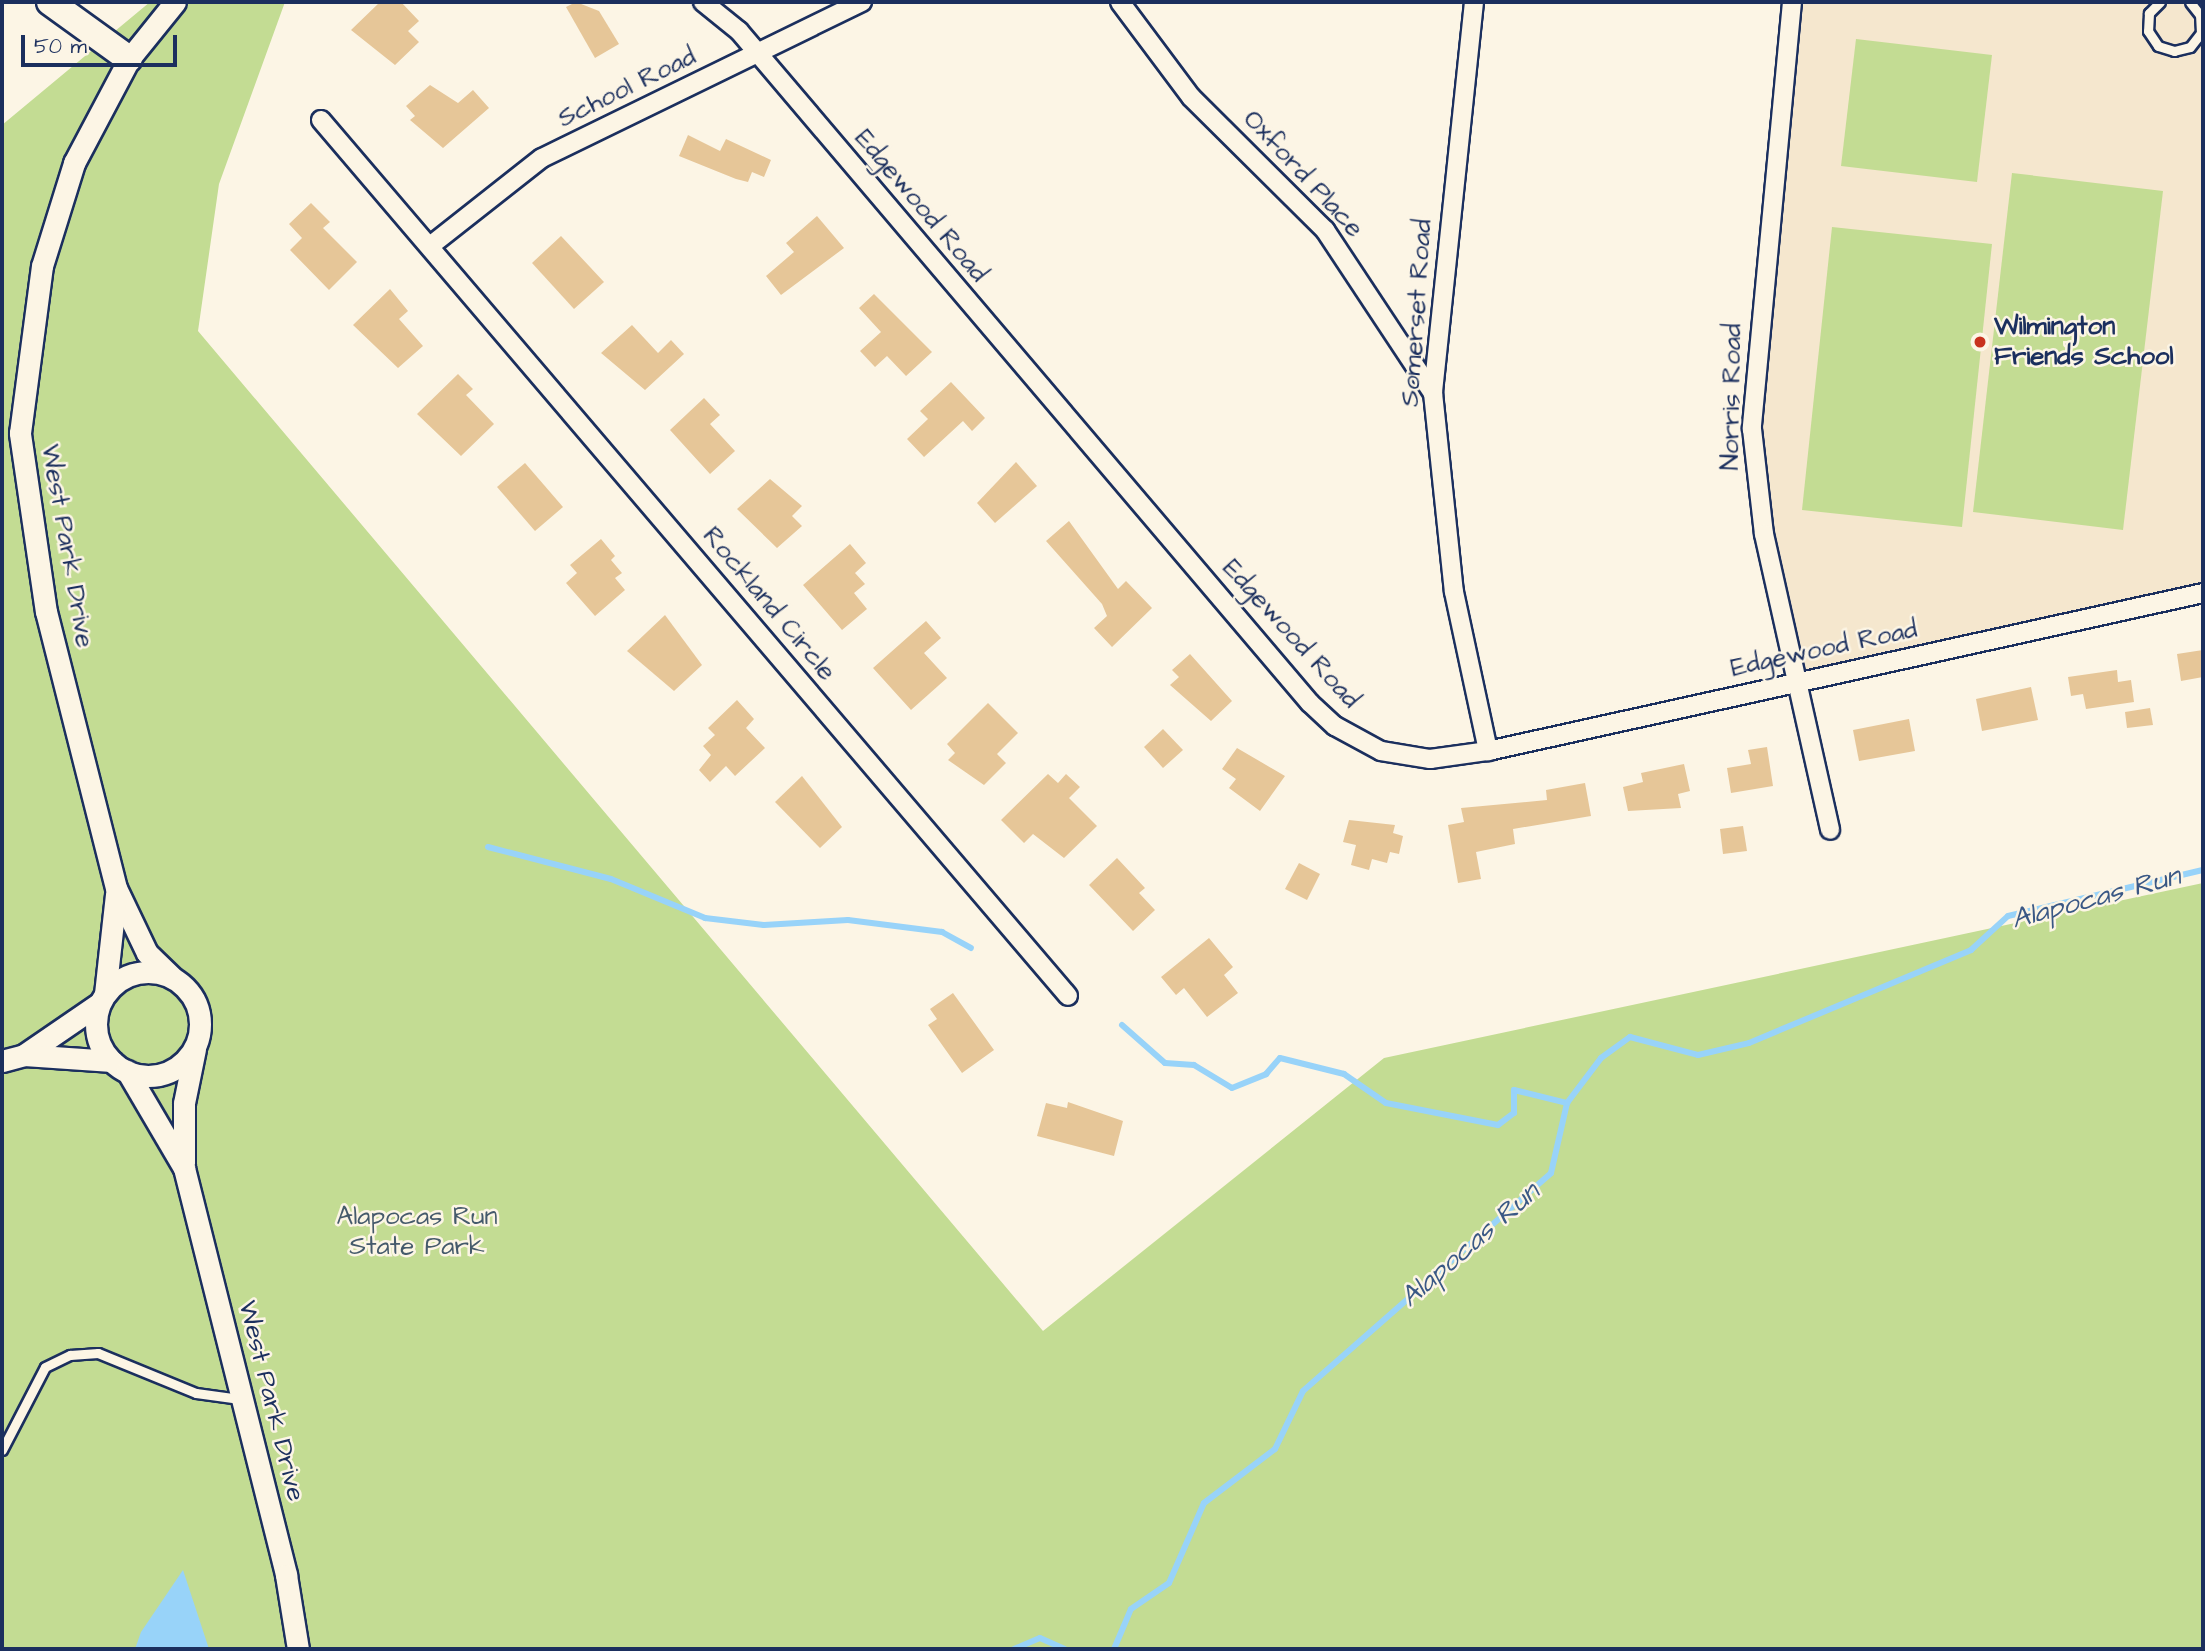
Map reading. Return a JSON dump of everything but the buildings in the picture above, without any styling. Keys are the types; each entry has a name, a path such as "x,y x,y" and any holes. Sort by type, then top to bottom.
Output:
{"main road":[{"path":"50,2 129,58"}],"street":[{"name":"West Park Drive","path":"173,978 147,953 117,888 46,612 20,433 26,355 55,219 74,163 129,58 175,2"},
{"name":"Edgewood Road","path":"703,2 757,54 1310,703 1335,726 1381,751 1430,759 1488,751 2203,593"},
{"name":"School Road","path":"430,246 542,158 862,2"},
{"name":"Oxford Place","path":"1120,2 1191,97 1325,230 1433,393"},
{"name":"Somerset Road","path":"1474,2 1433,393 1454,592 1488,751"},
{"name":"Norris Road","path":"1791,2 1752,429 1764,534 1830,830"},
{"name":"Rockland Circle","path":"321,120 1068,996"},
{"name":"West Park Drive","path":"102,998 117,888"},
{"path":"2,1061 24,1055 136,973 173,978 198,1009 197,1042 169,1072 24,1055"},
{"path":"102,998 96,1030 119,1066"},
{"name":"West Park Drive","path":"197,1042 184,1103 184,1168 242,1399 298,1649"},
{"name":"West Park Drive","path":"119,1066 184,1168"}],"lane":[{"path":"2160,2 2147,22 2152,39 2165,50 2190,47 2202,20 2190,2"},
{"path":"2,1450 45,1367 70,1355 98,1353 196,1393 242,1399"}],"shaded area":[{"name":"Wilmington Friends School","path":"1792,2 2203,2 2203,593 1797,682 1754,465"}],"green space":[{"name":"Alapocas Run State Park","path":"150,2 285,2 219,184 198,331 1043,1331 1384,1058 2203,883 2203,1649 2,1649 2,125"},
{"path":"1856,39 1992,55 1977,182 1841,166"},
{"path":"2012,173 2163,191 2123,530 1973,512"},
{"path":"1832,227 1992,244 1962,527 1802,510"}],"water":[{"path":"183,1570 209,1649 135,1649 141,1632"}],"waterway":[{"path":"488,847 611,879 705,918 764,925 848,920 942,932 971,948"},
{"name":"Alapocas Run","path":"1114,1649 1131,1609 1169,1583 1204,1503 1275,1449 1303,1391 1551,1173 1567,1103 1601,1058 1630,1037 1698,1055 1749,1043 1971,950 2008,916 2203,870"},
{"path":"1122,1025 1165,1063 1194,1065 1232,1088 1266,1074 1280,1058 1344,1074 1386,1103 1498,1125 1514,1113 1514,1090 1567,1103"},
{"name":"Alapocas Run","path":"1014,1649 1040,1638 1065,1649"}],"place":[{"name":"Wilmington Friends School","path":"1980,342"}]}
